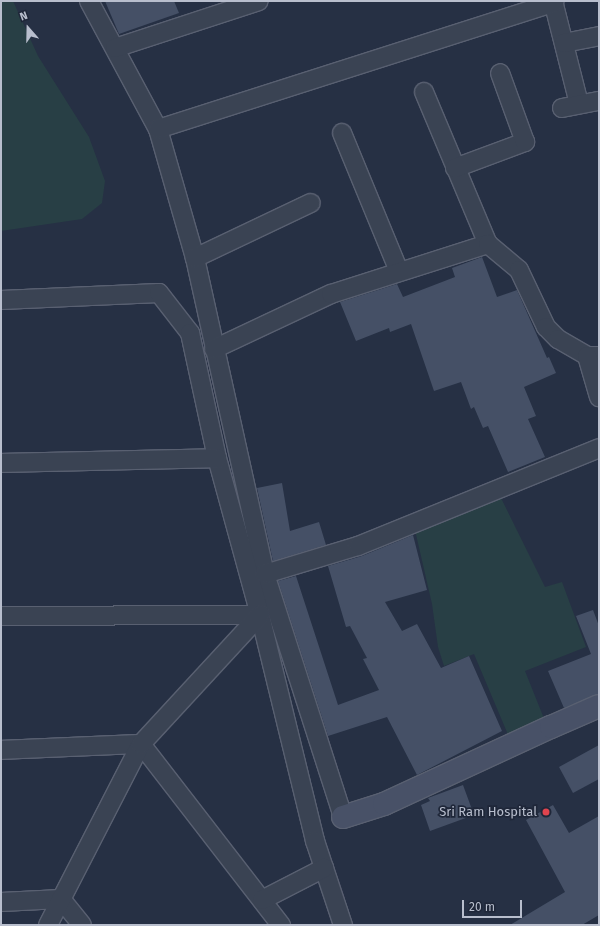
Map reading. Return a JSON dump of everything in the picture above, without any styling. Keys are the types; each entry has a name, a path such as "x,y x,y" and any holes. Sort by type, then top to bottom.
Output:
{"street":[{"path":"89,1 158,129 195,258 265,574 343,817 384,804 599,706"},
{"path":"115,48 259,1"},
{"path":"158,129 554,2 564,43 571,106 599,101"},
{"path":"564,43 599,36"},
{"path":"455,168 525,142 500,73"},
{"path":"424,92 488,244 519,270 546,327 558,339 593,356 599,397"},
{"path":"342,133 399,271"},
{"path":"195,258 311,203"},
{"path":"214,349 331,294 399,271 488,244"},
{"path":"1,300 159,293 190,333 217,458 260,615 315,841 344,925"},
{"path":"265,574 358,546 599,448"},
{"path":"1,463 217,458"},
{"path":"1,616 260,615"},
{"path":"48,925 141,744 260,615"},
{"path":"1,750 141,744"},
{"path":"141,744 281,925"},
{"path":"262,900 324,868"},
{"path":"1,902 61,899"},
{"path":"61,899 82,925"}],"green space":[{"path":"1,1 13,1 38,56 89,137 105,181 102,203 82,219 1,231"},
{"path":"501,498 545,587 562,582 586,647 525,671 545,721 509,737 474,654 444,666 438,647 432,604 415,530"}],"building":[{"path":"105,1 174,1 179,13 119,34"},
{"path":"482,257 497,297 517,290 547,358 549,357 556,373 524,387 536,416 528,419 545,457 508,472 488,426 483,428 474,407 471,409 461,382 434,391 411,324 390,332 389,328 356,341 340,302 397,284 403,297 455,277 452,268"},
{"path":"282,483 290,531 319,522 326,545 273,561 257,488"},
{"path":"413,535 427,590 385,602 402,631 417,624 441,668 469,656 502,731 417,775 387,717 328,736 278,581 296,576 338,705 379,690 363,659 367,658 350,626 346,627 328,566 362,556"},
{"path":"593,610 599,626 599,694 564,708 548,671 591,654 576,616"},
{"path":"599,745 599,779 573,793 559,767"},
{"path":"463,785 474,815 430,831 421,805 430,801 428,798"},
{"path":"553,805 569,833 599,816 599,915 582,925 510,925 565,892 526,820"}],"place":[{"name":"Sri Ram Hospital","path":"546,812"}]}
